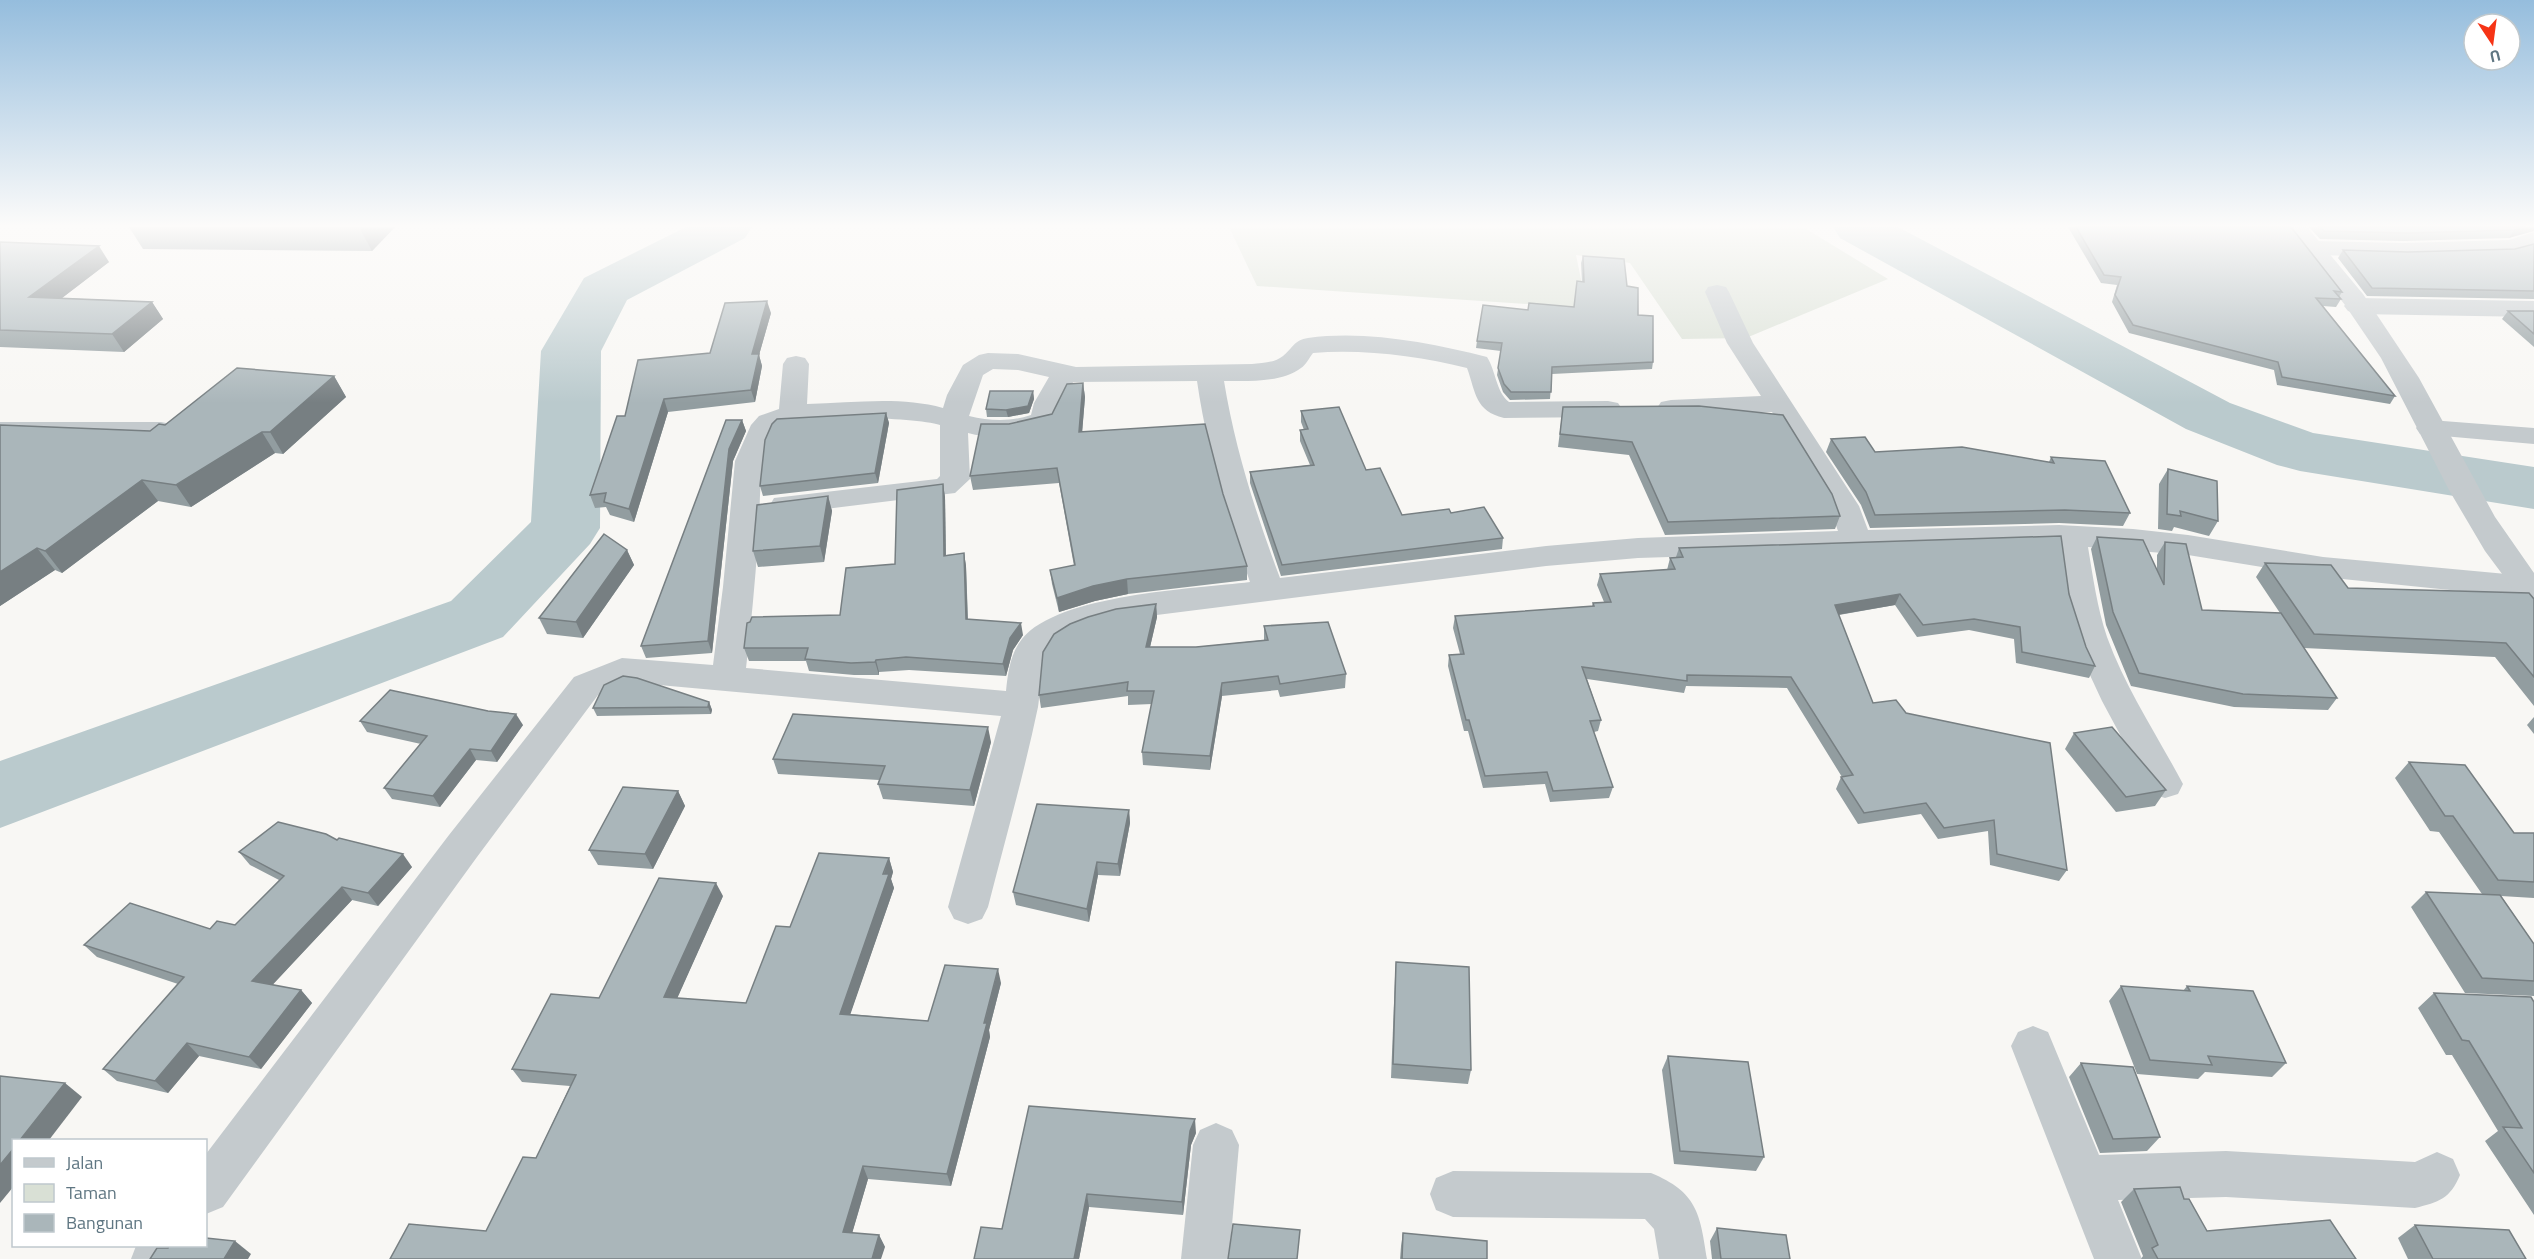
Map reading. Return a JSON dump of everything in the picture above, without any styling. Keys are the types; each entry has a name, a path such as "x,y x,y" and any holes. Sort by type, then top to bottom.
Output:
{"street":[{"path":"2342,286 2405,378 2434,436 2490,534 2531,591"},
{"path":"1716,292 1740,343 1796,425 1844,506 1857,542"},
{"path":"2357,306 2534,309"},
{"path":"745,510 945,487 955,479 954,420 961,395 972,371 988,361 1018,363 1065,373 1101,376 1209,373 1280,368 1293,362 1300,349 1307,346 1377,348 1459,357 1479,363 1484,372 1486,389 1492,404 1504,410 1639,409 1780,404"},
{"path":"793,413 796,364"},
{"path":"728,678 749,461 761,431 769,422 793,413 880,410 926,412 986,429 1022,427 1043,420 1047,403 1065,373"},
{"path":"1209,373 1232,478 1246,527 1269,591"},
{"path":"0,430 161,430"},
{"path":"2434,436 2534,436"},
{"path":"968,907 1021,705 1027,662 1034,647 1050,632 1071,622 1117,609 1569,554 1638,548 1993,536 2071,536 2188,545 2323,567 2531,591"},
{"path":"2071,536 2084,613 2099,655 2121,705 2165,784"},
{"path":"207,1190 463,846 586,686 622,670 1021,705"},
{"path":"2032,1046 2118,1259"},
{"path":"1205,1259 1216,1145"},
{"path":"2085,1178 2226,1174 2415,1185 2428,1182 2437,1174"},
{"path":"1453,1194 1650,1196 1666,1204 1674,1213 1683,1259"}],"green space":[{"path":"1257,286 1582,286 1587,308"},
{"path":"1646,286 1872,286 1746,338 1682,339"}],"building":[{"path":"0,286 44,286 29,297 152,302 112,334 0,330"},
{"path":"1576,286 1627,286 1638,288 1638,315 1653,316 1653,362 1552,367 1551,392 1511,392 1504,384 1498,368 1502,343 1477,341 1483,305 1528,310 1529,303 1574,307"},
{"path":"2118,286 2337,286 2342,292 2334,291 2341,299 2316,298 2395,396 2282,377 2278,362 2133,325 2115,295"},
{"path":"2370,286 2534,286 2534,291 2372,288"},
{"path":"767,301 752,354 759,354 751,390 664,399 629,509 604,502 606,493 590,495 617,416 625,416 638,360 710,353 725,303"},
{"path":"2508,311 2534,311 2534,334"},
{"path":"237,368 334,376 270,432 262,432 176,485 142,480 45,551 37,548 0,572 0,425 150,431 159,424 165,425"},
{"path":"1083,383 1079,432 1205,424 1223,494 1247,566 1127,579 1093,586 1057,598 1050,570 1075,565 1057,468 970,476 981,424 1009,424 1052,414 1067,384"},
{"path":"990,391 1033,391 1028,406 1006,410 986,409"},
{"path":"1699,406 1783,415 1832,494 1840,516 1668,522 1632,442 1560,434 1563,407"},
{"path":"1339,407 1366,470 1380,468 1402,515 1449,509 1451,513 1484,507 1503,538 1282,565 1250,472 1314,465 1300,430 1308,429 1301,411"},
{"path":"886,413 875,473 760,486 765,440 772,424 777,419"},
{"path":"726,420 742,420 729,449 708,641 641,646"},
{"path":"1865,437 1875,452 1962,447 2054,463 2051,457 2105,461 2130,513 2065,510 1875,515 1866,492 1831,439"},
{"path":"2168,469 2217,481 2218,521 2180,511 2181,516 2167,514"},
{"path":"943,484 944,556 964,553 966,619 1021,623 1010,638 1003,664 906,657 851,663 805,659 808,648 744,648 747,623 752,617 840,615 846,568 895,564 897,490"},
{"path":"828,496 820,546 753,551 757,505"},
{"path":"604,534 627,550 576,622 539,618"},
{"path":"2061,536 2069,594 2086,647 2095,666 2022,652 2020,627 1974,619 1923,625 1900,594 1835,605 1873,703 1896,700 1906,713 2050,743 2067,870 1997,854 1994,820 1944,828 1926,803 1864,813 1841,777 1853,775 1791,677 1687,675 1687,681 1582,667 1601,720 1590,721 1613,787 1553,791 1547,772 1485,776 1469,720 1466,720 1449,655 1464,654 1455,616 1594,606 1593,603 1611,602 1600,574 1675,569 1670,558 1683,557 1679,548"},
{"path":"2097,537 2143,540 2164,585 2165,542 2186,544 2202,610 2281,613 2337,698 2243,694 2139,673 2113,612"},
{"path":"2265,563 2331,565 2348,588 2529,593 2534,599 2534,677 2506,643 2314,634"},
{"path":"1156,604 1146,647 1196,647 1268,640 1264,626 1328,622 1346,674 1280,684 1278,676 1222,683 1210,756 1142,752 1154,691 1127,691 1128,682 1039,695 1043,652 1054,634 1088,617 1116,609"},
{"path":"623,676 637,678 709,702 708,707 593,708 604,685"},
{"path":"390,690 488,711 516,714 491,751 470,749 433,796 384,788 427,736 360,721"},
{"path":"793,714 988,727 970,790 878,784 885,766 773,759"},
{"path":"2112,727 2166,790 2126,797 2074,733"},
{"path":"2409,762 2465,765 2514,833 2534,833 2534,882 2498,880 2453,816 2445,816"},
{"path":"623,787 678,791 645,854 589,850"},
{"path":"1037,804 1129,810 1118,864 1097,862 1087,909 1013,892"},
{"path":"278,822 326,834 337,840 339,838 403,854 368,893 342,887 252,981 301,990 249,1057 187,1043 155,1081 103,1069 184,977 84,945 130,903 210,929 217,921 235,925 284,876 239,852"},
{"path":"819,853 889,858 883,874 889,874 840,1014 928,1021 945,965 998,969 984,1023 987,1023 947,1174 863,1166 843,1232 879,1235 872,1259 390,1259 409,1224 486,1231 523,1157 536,1158 576,1075 512,1069 551,994 599,998 659,878 716,883 664,997 746,1003 776,926 790,927"},
{"path":"2426,892 2500,895 2534,944 2534,981 2482,978"},
{"path":"1396,962 1469,967 1471,1070 1393,1064"},
{"path":"2121,986 2190,991 2187,986 2253,991 2286,1063 2208,1056 2212,1065 2150,1060"},
{"path":"2434,993 2531,997 2534,1002 2534,1173 2503,1127 2522,1128 2469,1041 2462,1040"},
{"path":"1668,1056 1748,1062 1764,1157 1680,1151"},
{"path":"2081,1063 2133,1067 2160,1137 2113,1139"},
{"path":"0,1076 65,1083 21,1139 12,1139 12,1150 0,1165"},
{"path":"1029,1106 1195,1119 1190,1131 1182,1202 1087,1194 1074,1259 974,1259 981,1227 1002,1229"},
{"path":"2180,1187 2184,1199 2189,1199 2207,1231 2330,1220 2356,1259 2158,1259 2152,1248 2158,1245 2134,1189"},
{"path":"1233,1224 1300,1230 1297,1259 1228,1259"},
{"path":"2415,1225 2509,1230 2526,1259 2433,1259"},
{"path":"1717,1228 1786,1235 1790,1259 1721,1259"},
{"path":"1403,1233 1487,1241 1487,1259 1402,1259"},
{"path":"207,1238 235,1241 224,1259 150,1259 157,1248 207,1247"}],"waterway":[{"path":"0,795 477,619 565,528 571,351 604,290 612,286"},
{"path":"1967,286 2208,416 2300,451 2534,488"}]}
